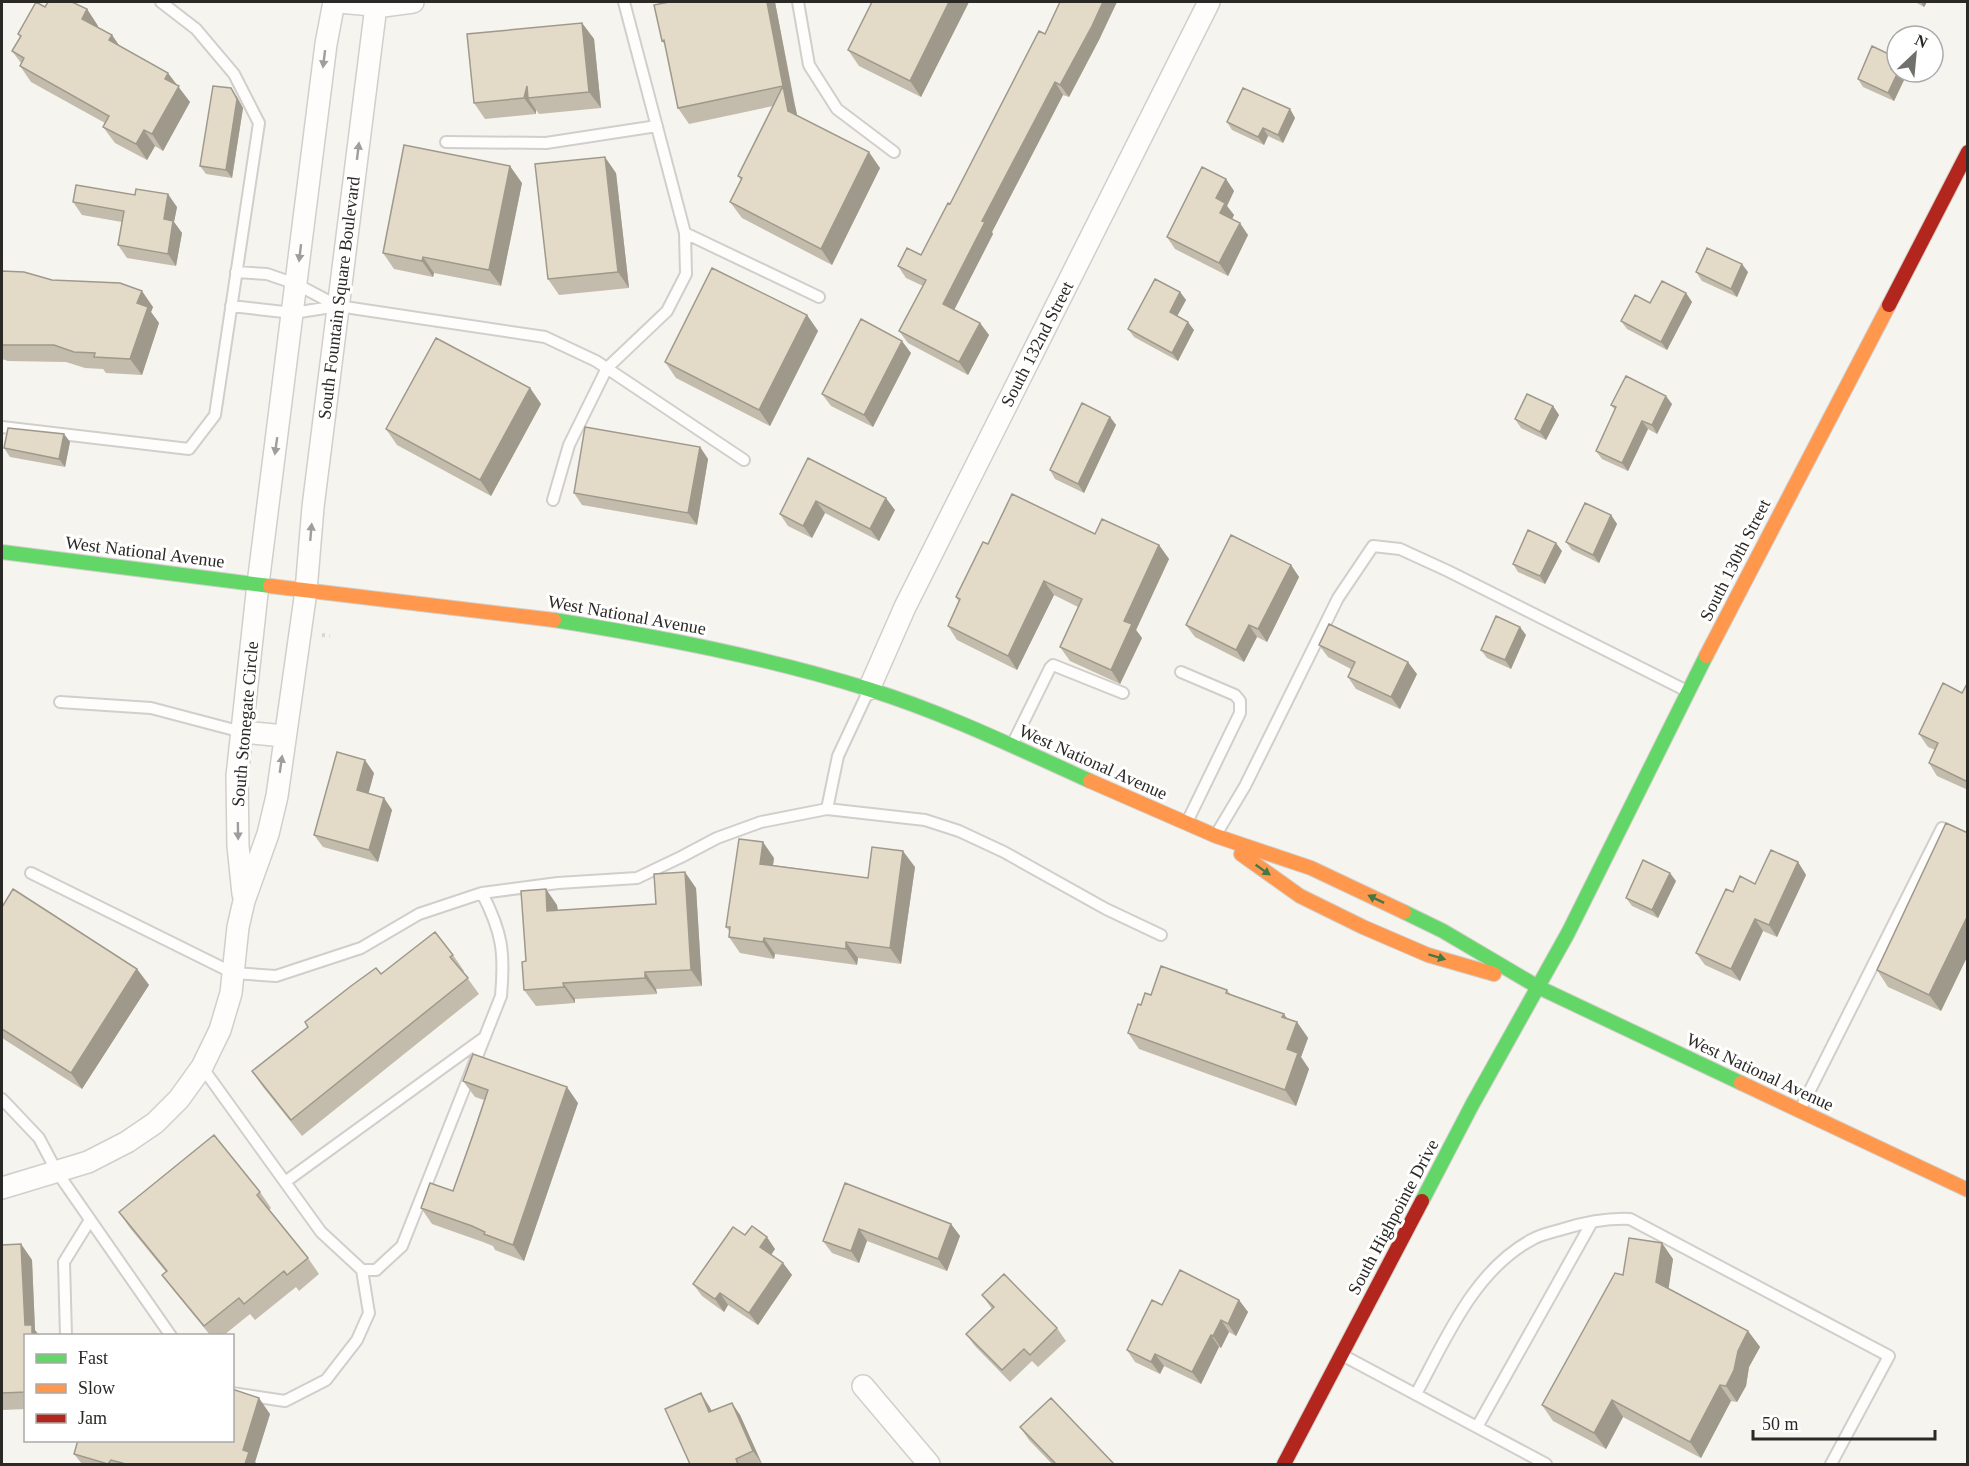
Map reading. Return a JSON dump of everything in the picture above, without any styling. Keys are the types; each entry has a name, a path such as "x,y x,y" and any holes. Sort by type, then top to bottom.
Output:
{"main road":[{"name":"South 130th Street","path":"1538,987 1601,869 1688,691 1968,152"},
{"name":"West National Avenue","path":"2,552 306,591 548,618 669,639 748,656 869,689 960,723 1216,836 1311,868 1443,931 1538,987 1968,1190"},
{"name":"West National Avenue","path":"1216,836 1300,896 1363,927 1428,955 1538,987"},
{"name":"South Highpointe Drive","path":"1284,1464 1466,1115 1538,987"}],"street":[{"path":"258,584 326,44 334,2"},
{"path":"339,2 376,6 413,2"},
{"name":"South 132nd Street","path":"869,689 905,607 1209,2"},
{"name":"South Fountain Square Boulevard","path":"306,591 315,495 376,6"},
{"name":"South Stonegate Circle","path":"244,901 238,846 237,776 258,584"},
{"name":"South Stonegate Circle","path":"2,1188 88,1162 127,1142 154,1123 179,1099 202,1067 220,1030 231,993 238,927 244,901 270,825 277,796 306,591"},
{"path":"242,732 285,736"},
{"path":"863,1386 929,1464"}],"lane":[{"path":"2,427 189,449 215,415 259,123 234,74 196,29 161,2"},
{"path":"553,500 569,445 607,368 667,311 686,274 685,233 624,2"},
{"path":"798,2 809,65 837,109 894,152"},
{"path":"446,142 546,143 657,126"},
{"path":"685,233 819,297"},
{"path":"236,272 267,274 296,284 338,306"},
{"path":"231,306 293,313 338,306 545,337 596,361 744,460"},
{"path":"1216,836 1245,786 1338,598 1373,546 1400,549 1688,691"},
{"path":"1011,745 1053,665 1123,693"},
{"path":"1181,672 1235,695 1240,700 1240,713 1187,823"},
{"path":"827,809 838,756 869,689"},
{"path":"60,702 151,708 242,732"},
{"path":"31,873 233,973 276,976 361,948 419,914 482,893 558,883 637,878 717,838 761,822 827,809 925,820 959,831 1004,852 1106,909 1161,935"},
{"path":"1799,1110 1942,828"},
{"path":"362,1270 376,1270 402,1246 501,996 504,965 499,928 482,893"},
{"path":"285,1182 485,1037"},
{"path":"202,1067 321,1232 362,1270 369,1312 357,1340 326,1380 285,1401 234,1393"},
{"path":"2,1099 39,1138 57,1172 170,1334"},
{"path":"1416,1394 1456,1320 1477,1288 1502,1262 1533,1239 1610,1218 1630,1219 1888,1356 1831,1464"},
{"path":"66,1334 64,1262 90,1220"},
{"path":"1477,1427 1592,1222"},
{"path":"1341,1354 1546,1464"}],"building":[{"path":"36,2 45,7 48,2 72,2 87,9 82,19 112,35 109,40 168,73 165,79 179,86 152,134 144,130 136,144 103,127 109,116 20,66 24,58 12,51 21,36 18,34"},
{"path":"669,2 767,2 783,86 678,108 654,5"},
{"path":"872,2 949,2 910,81 848,50"},
{"path":"1060,2 1103,2 1060,85 1055,82 982,221 985,222 943,304 980,323 959,362 899,331 926,280 898,266 907,248 921,255 948,203 950,204 1039,31 1045,34"},
{"path":"582,23 589,92 528,98 527,86 524,98 474,103 467,34"},
{"path":"1872,46 1885,52 1885,84 1892,84 1888,93 1858,79"},
{"path":"213,86 231,88 237,99 226,170 200,166"},
{"path":"783,86 788,111 869,152 821,249 730,202 742,178 738,176"},
{"path":"1243,88 1290,109 1278,135 1263,128 1258,137 1227,122"},
{"path":"404,145 510,166 489,270 423,257 422,261 383,253"},
{"path":"605,157 618,272 548,279 535,164"},
{"path":"1202,167 1226,179 1216,198 1225,203 1220,213 1240,223 1219,263 1167,237"},
{"path":"76,185 135,195 136,189 168,194 164,219 173,221 168,254 118,245 124,211 73,202"},
{"path":"1707,248 1742,264 1731,289 1696,272"},
{"path":"712,268 807,315 759,410 665,362"},
{"path":"2,271 24,272 52,280 120,283 142,291 137,303 148,307 130,359 94,357 95,353 74,352 54,345 2,345"},
{"path":"1155,279 1180,292 1170,312 1188,322 1172,353 1128,329"},
{"path":"1662,281 1686,293 1661,342 1621,321 1635,295 1650,303"},
{"path":"861,319 902,341 864,415 822,394"},
{"path":"436,338 530,388 480,480 386,429"},
{"path":"1626,376 1666,396 1652,425 1642,421 1622,463 1596,451 1616,407 1611,405"},
{"path":"1527,394 1553,406 1540,432 1515,419"},
{"path":"1082,403 1110,417 1078,484 1050,470"},
{"path":"585,427 700,447 688,513 574,493"},
{"path":"8,428 64,434 59,459 4,448"},
{"path":"808,458 886,498 870,529 816,501 803,526 780,514"},
{"path":"1012,494 1095,534 1102,519 1159,545 1124,621 1132,624 1111,670 1060,647 1082,599 1044,581 1008,656 948,626 960,599 956,597 983,542 988,544"},
{"path":"1585,503 1611,515 1593,555 1566,542"},
{"path":"1528,530 1556,543 1540,576 1513,564"},
{"path":"1231,535 1291,565 1258,629 1249,625 1236,650 1186,625"},
{"path":"1496,616 1520,627 1505,660 1481,650"},
{"path":"1329,624 1408,662 1391,697 1348,677 1355,662 1319,645"},
{"path":"1968,682 1968,782 1929,763 1938,743 1919,734 1943,683 1962,693"},
{"path":"337,752 365,760 357,790 384,798 369,850 314,835"},
{"path":"1946,823 1968,833 1968,915 1929,995 1877,970"},
{"path":"739,839 763,842 760,864 868,878 872,847 903,851 890,948 846,942 846,949 764,938 763,942 729,937 730,927 726,927"},
{"path":"1771,850 1798,862 1769,925 1755,919 1731,969 1696,953 1726,889 1733,892 1740,876 1755,884"},
{"path":"1643,860 1670,873 1652,910 1626,898"},
{"path":"685,872 691,970 645,972 645,978 563,983 564,987 524,990 522,962 526,961 521,891 546,889 547,911 656,904 654,874"},
{"path":"13,889 137,969 71,1073 2,1029 2,907"},
{"path":"435,932 453,955 450,957 468,978 291,1120 252,1071 308,1027 305,1022 351,986 376,968 381,974"},
{"path":"1161,966 1227,990 1226,993 1284,1014 1282,1017 1297,1022 1287,1049 1298,1053 1285,1090 1128,1033 1138,1004 1141,1005 1145,993 1151,995"},
{"path":"473,1054 567,1087 513,1245 484,1234 485,1232 472,1226 421,1208 430,1183 453,1191 473,1135 488,1090 463,1081"},
{"path":"214,1135 260,1192 257,1195 308,1258 287,1275 284,1271 244,1304 239,1298 204,1326 162,1275 167,1271 119,1212"},
{"path":"845,1183 951,1224 938,1259 859,1229 851,1251 823,1241"},
{"path":"752,1226 767,1237 760,1247 783,1263 749,1313 720,1293 715,1299 693,1284 733,1227 745,1235"},
{"path":"1629,1238 1662,1243 1656,1282 1748,1331 1738,1351 1734,1370 1726,1386 1720,1385 1690,1442 1612,1400 1594,1433 1542,1405 1615,1273 1623,1275"},
{"path":"21,1244 25,1325 32,1325 32,1334 24,1334 24,1392 2,1393 2,1245"},
{"path":"1180,1270 1239,1300 1228,1324 1221,1320 1213,1336 1211,1335 1192,1372 1155,1354 1151,1362 1127,1350 1152,1300 1162,1305"},
{"path":"1004,1274 1057,1328 1030,1355 1024,1349 1002,1370 966,1334 994,1307 982,1295"},
{"path":"234,1390 259,1398 243,1450 249,1452 245,1464 126,1464 111,1460 108,1464 74,1454 77,1442 234,1442"},
{"path":"701,1393 709,1412 732,1403 753,1451 736,1459 738,1464 690,1464 665,1409"},
{"path":"1051,1398 1114,1464 1056,1464 1020,1427"}],"traffic: fast":[{"path":"2,552 270,586"},
{"path":"554,620 712,649 790,667 868,689 953,720 1090,781"},
{"path":"1422,1201 1472,1105 1568,933 1706,656"},
{"path":"1404,912 1443,931 1538,987 1741,1083"}],"traffic: slow":[{"path":"1706,656 1889,305"},
{"path":"270,586 554,620"},
{"path":"1090,781 1216,836 1311,868 1404,912"},
{"path":"1241,854 1300,896 1363,927 1428,955 1494,974"},
{"path":"1741,1083 1968,1190"}],"traffic: jam":[{"path":"1889,305 1968,152"},
{"path":"1284,1464 1422,1201"}]}
